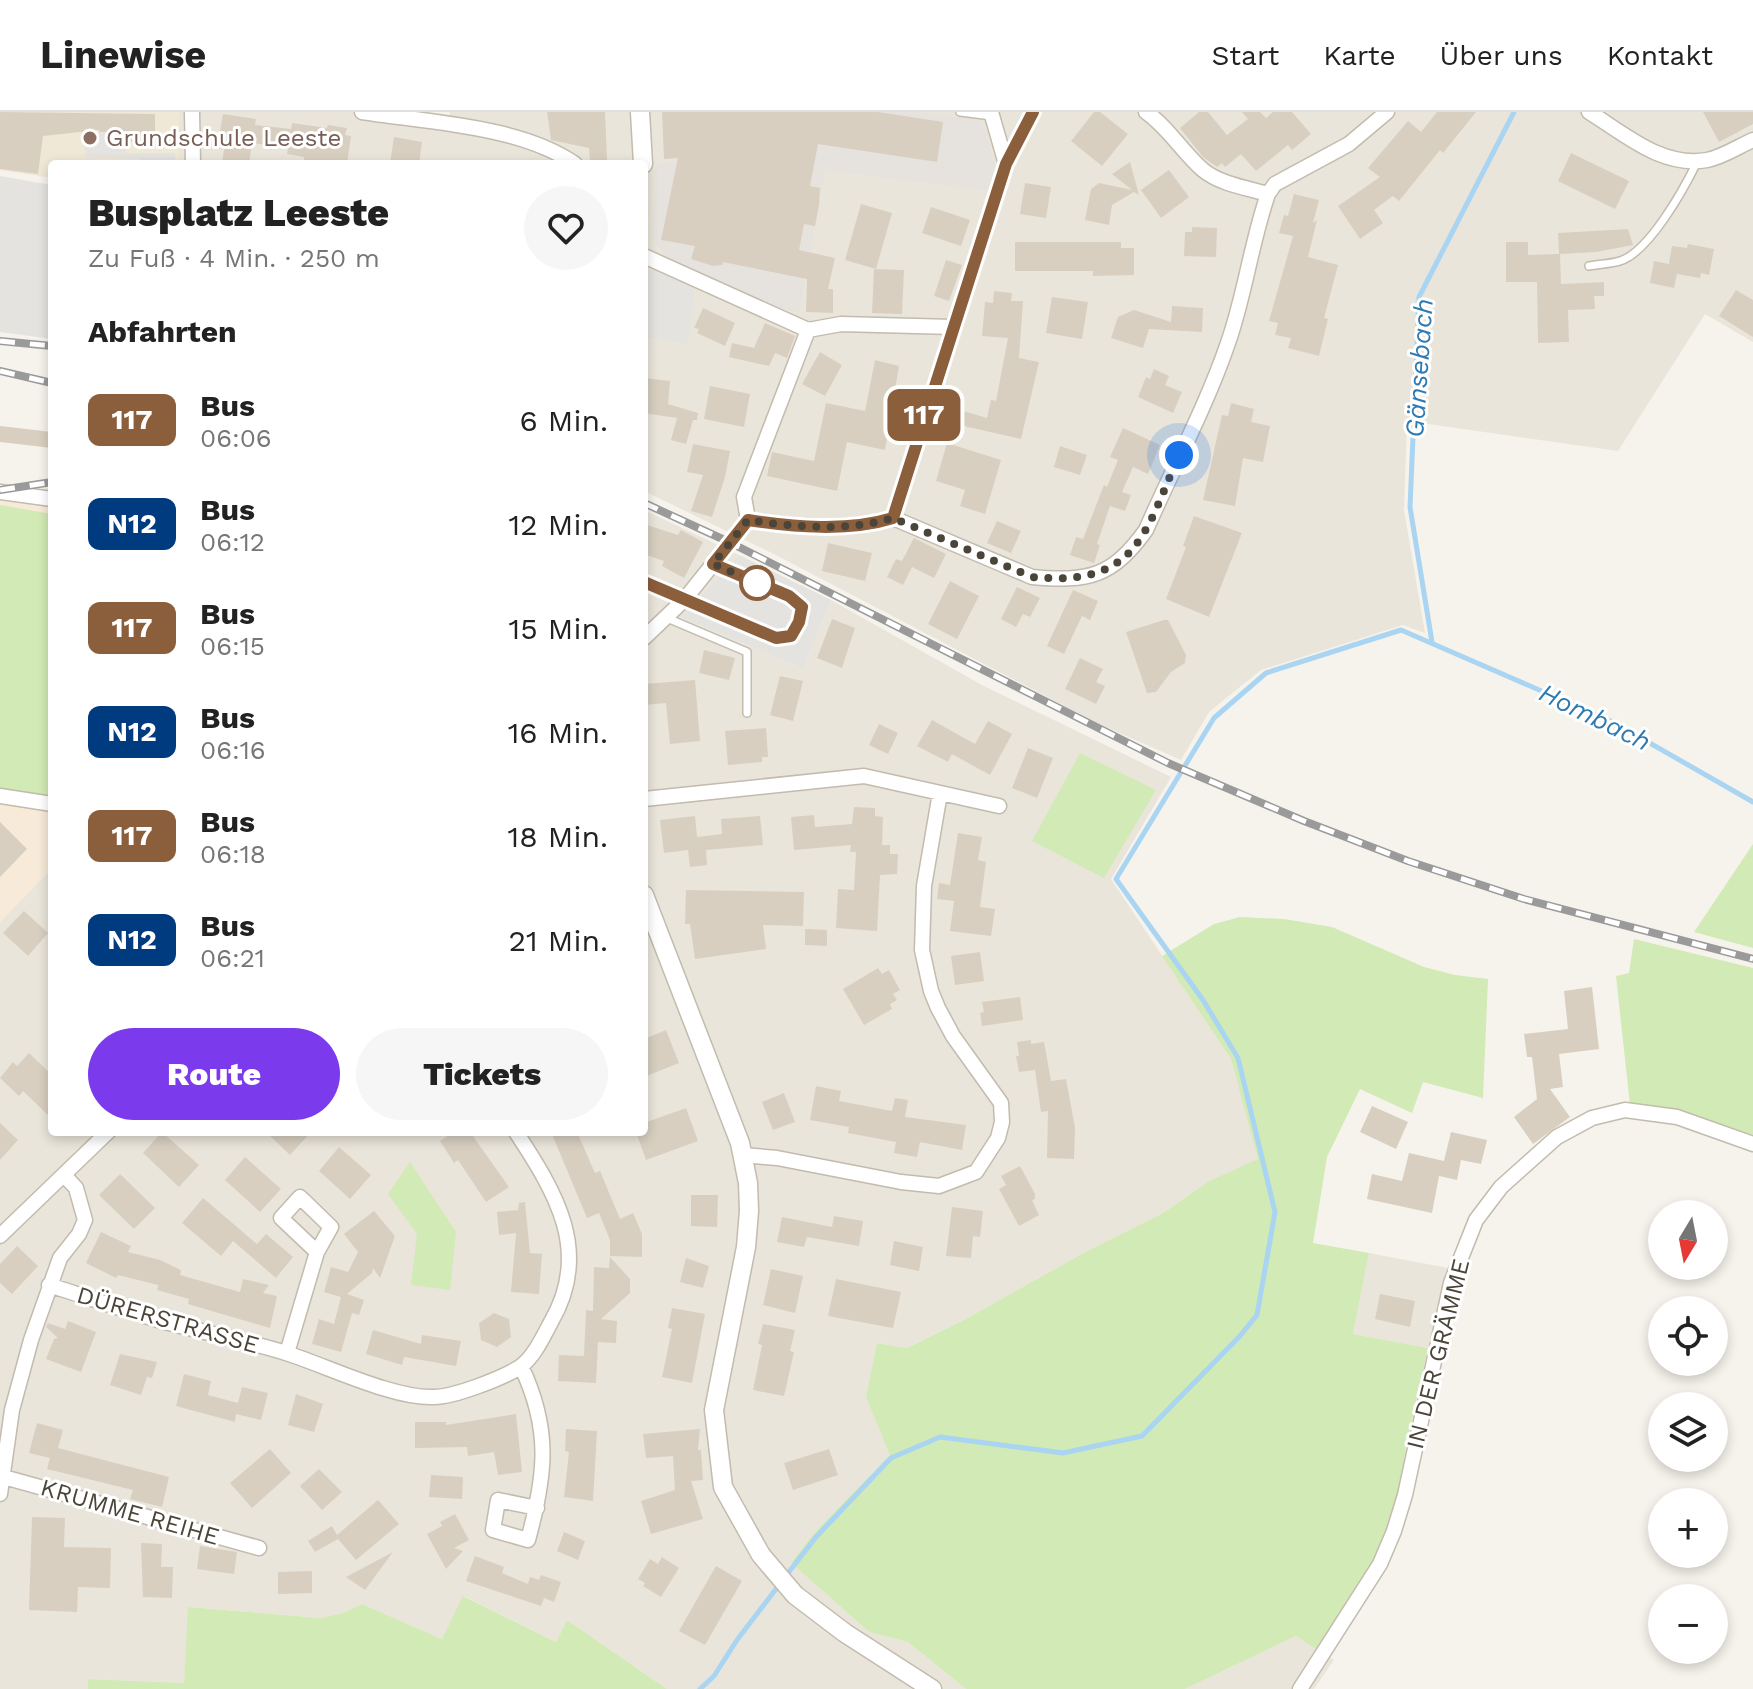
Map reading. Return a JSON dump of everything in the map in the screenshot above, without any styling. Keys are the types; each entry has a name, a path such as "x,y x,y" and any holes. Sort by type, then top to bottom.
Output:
{"street":[{"path":"192,112 193,160"},
{"path":"362,112 492,132 534,142 569,160"},
{"path":"640,112 643,160"},
{"path":"893,518 1006,164 1033,112"},
{"path":"1146,112 1163,124 1204,171 1222,181 1268,194"},
{"path":"748,520 814,526 869,526 893,518 1032,577 1056,579 1087,576 1112,567 1129,553 1146,530 1221,363 1268,194 1275,184 1349,144 1387,112"},
{"path":"1589,112 1671,160 1710,159 1753,140"},
{"path":"991,114 1006,164"},
{"path":"648,258 808,330 841,324 953,327"},
{"path":"648,635 685,599 748,520 744,497 808,330"},
{"path":"0,492 48,498"},
{"path":"648,584 685,599"},
{"path":"648,799 864,776 999,806"},
{"path":"743,1155 939,1186 976,1172 998,1138 1002,1122 1001,1103 953,1036 938,1008 922,950 924,886 940,793"},
{"path":"0,796 48,803"},
{"path":"648,906 743,1155 749,1211 746,1247 714,1410 723,1487 761,1555 795,1595 845,1633 932,1689"},
{"name":"IN DER GRÄMME","path":"1300,1689 1380,1564 1394,1531 1405,1495 1451,1283 1476,1220 1501,1187 1557,1137 1592,1118 1625,1110 1677,1117 1753,1144"},
{"path":"0,1236 104,1136"},
{"name":"DÜRERSTRASSE","path":"49,1285 162,1321 287,1353 406,1394 435,1397 463,1392 521,1366 538,1345 565,1298 571,1252 559,1210 547,1179 519,1136"},
{"path":"0,1494 12,1410 49,1285 60,1258 79,1234 85,1220 76,1188 64,1175"},
{"name":"DÜRERSTRASSE","path":"287,1353 317,1252"},
{"path":"521,1366 535,1397 544,1454 537,1508"},
{"name":"KRUMME REIHE","path":"2,1477 259,1548"}],"lane":[{"path":"960,112 991,114"},
{"path":"1589,266 1623,260 1639,247 1659,226 1683,192 1698,160"},
{"path":"685,599 776,638 791,636 799,622 802,607 789,596 713,564"},
{"path":"667,618 747,652 747,713"}],"shaded area":[{"name":"Grundschule Leeste","path":"0,112 179,112 179,160 48,160 48,177 0,170"},
{"path":"179,112 403,112 449,117 450,112 1753,112 1753,342 1705,314 1618,451 1407,421 1404,510 1425,633 1403,625 1261,670 1209,712 1181,760 1099,724 772,553 648,493 648,160 179,160"},
{"path":"706,112 918,112 982,121 997,170 989,191 825,170 799,313 760,302 671,261 651,234 655,164 708,157"},
{"path":"86,132 126,134 126,153 175,153 176,160 140,160 85,157"},
{"path":"0,176 48,184 48,338 0,332"},
{"path":"648,271 657,271 695,289 688,344 648,338"},
{"path":"0,483 48,488 48,872 0,922"},
{"path":"648,512 739,555 681,617 803,669 831,600 982,685 1171,777 1111,879 1231,1059 1259,1159 1209,1181 1163,1213 907,1348 878,1343 866,1397 891,1455 813,1534 791,1563 869,1632 908,1642 966,1689 667,1689 567,1620 556,1642 464,1596 442,1639 362,1604 321,1618 189,1607 184,1683 89,1679 88,1689 0,1689 0,922 48,872 48,1136 648,1136"},
{"path":"739,555 831,600 803,669 681,617"},
{"path":"1369,1253 1448,1268 1428,1348 1353,1334"},
{"path":"1296,1636 1334,1660 1314,1689 1185,1689"}],"green space":[{"path":"0,505 48,513 48,795 0,788"},
{"path":"1080,753 1156,790 1104,878 1032,841"},
{"path":"1753,844 1753,948 1694,932"},
{"path":"1240,917 1284,919 1332,927 1424,967 1488,979 1483,1098 1423,1082 1412,1113 1360,1089 1327,1157 1313,1243 1369,1253 1353,1334 1428,1348 1406,1447 1399,1495 1387,1529 1374,1560 1319,1651 1296,1636 1185,1689 966,1689 908,1642 869,1632 791,1563 813,1534 890,1455 866,1397 877,1343 907,1348 1163,1213 1209,1181 1258,1159 1231,1059 1162,956 1214,924"},
{"path":"1634,939 1753,968 1753,1135 1690,1116 1630,1105 1616,976 1629,973"},
{"path":"410,1162 456,1232 450,1290 411,1285 417,1234 388,1194"},
{"path":"463,1596 556,1642 567,1620 667,1689 88,1689 88,1679 184,1683 188,1607 321,1618 362,1604 442,1639"}],"building":[{"name":"Grundschule Leeste","path":"0,112 155,114 155,142 130,142 130,133 99,130 43,136 38,174 0,169"},
{"path":"547,112 605,112 607,160 590,160 589,148 551,140"},
{"path":"662,112 878,112 943,122 937,162 818,144 810,186 820,188 819,205 815,226 804,224 799,250 835,258 828,289 833,289 833,313 806,312 807,279 723,262 722,265 713,266 691,259 695,246 661,240 678,158 664,159"},
{"path":"1094,112 1100,112 1128,134 1102,166 1071,141"},
{"path":"1199,112 1208,112 1227,135 1248,119 1242,112 1260,112 1266,118 1273,112 1292,112 1311,134 1292,150 1288,145 1256,171 1241,154 1225,167 1222,163 1217,167 1203,157 1180,128"},
{"path":"1437,112 1476,112 1399,201 1393,196 1374,210 1383,223 1360,239 1338,206 1380,177 1368,168 1408,121 1421,132"},
{"path":"1703,112 1753,112 1753,124 1719,142"},
{"path":"223,114 256,119 255,125 291,129 292,123 347,128 345,135 351,136 348,160 304,160 304,157 287,154 288,148 252,143 250,160 223,160 224,149 217,148"},
{"path":"394,137 422,142 420,160 391,160"},
{"path":"1571,153 1629,181 1615,209 1558,181"},
{"path":"1130,162 1139,195 1134,192 1112,205 1109,225 1085,220 1091,189 1099,183 1132,190 1112,174"},
{"path":"1169,170 1189,197 1161,218 1141,190"},
{"path":"1025,183 1051,187 1046,218 1020,214"},
{"path":"1294,194 1319,200 1308,257 1338,265 1324,318 1328,319 1319,356 1288,348 1291,338 1275,335 1278,323 1269,321 1293,236 1279,233"},
{"path":"861,204 892,213 876,269 845,260"},
{"path":"931,207 970,220 961,246 922,233"},
{"path":"1192,227 1217,228 1216,257 1184,256 1185,232 1192,232"},
{"path":"1628,229 1633,245 1596,252 1560,254 1561,284 1604,282 1604,296 1594,296 1595,309 1568,310 1569,342 1538,343 1537,282 1506,282 1506,242 1528,242 1528,255 1559,254 1558,233"},
{"path":"1015,242 1121,242 1121,248 1134,248 1134,275 1093,276 1093,271 1015,271"},
{"path":"1688,244 1714,249 1709,275 1701,273 1700,278 1677,274 1674,288 1650,283 1654,261 1669,264 1672,246 1687,248"},
{"path":"946,260 962,265 949,301 934,296"},
{"path":"874,269 904,270 902,314 872,313"},
{"path":"1736,290 1753,300 1753,337 1719,316"},
{"path":"994,291 1012,293 1011,301 1023,301 1019,358 1039,362 1021,439 937,420 943,405 987,418 991,400 996,401 1008,338 982,336 985,302 993,303"},
{"path":"1052,297 1088,302 1082,339 1046,333"},
{"path":"1172,306 1203,308 1202,332 1149,329 1143,348 1111,338 1118,317 1134,310 1171,322"},
{"path":"703,308 735,323 725,346 697,333 699,329 694,328"},
{"path":"765,323 795,336 787,358 775,353 769,366 729,357 732,343 754,348"},
{"path":"820,352 842,365 825,396 802,384"},
{"path":"875,360 899,366 885,450 847,442 837,491 767,476 772,452 814,461 826,403 865,411"},
{"path":"1154,369 1169,376 1165,385 1182,392 1173,413 1138,397 1146,377 1150,379"},
{"path":"648,378 670,381 668,404 698,413 686,444 671,440 677,418 648,414"},
{"path":"710,386 750,394 744,427 704,419"},
{"path":"1231,403 1254,409 1251,422 1270,426 1263,462 1243,458 1235,506 1203,500 1222,415 1228,416"},
{"path":"0,426 48,432 48,448 0,442"},
{"path":"1123,428 1160,445 1148,474 1133,467 1122,492 1131,495 1125,511 1110,506 1094,563 1070,555 1076,537 1083,539 1104,485 1107,487 1118,460 1110,457"},
{"path":"947,443 1001,460 985,514 960,506 965,490 936,481"},
{"path":"693,444 730,451 712,517 691,511 703,475 687,472"},
{"path":"1060,446 1087,455 1080,475 1054,467"},
{"path":"1194,516 1242,533 1209,617 1166,599"},
{"path":"997,521 1021,531 1011,553 987,543"},
{"path":"648,525 678,535 681,530 703,542 684,578 662,566 664,561 648,555"},
{"path":"914,538 946,554 934,578 912,567 903,585 887,577 896,559 902,561"},
{"path":"828,543 872,553 865,581 822,571"},
{"path":"950,581 979,596 957,639 928,624"},
{"path":"1017,587 1040,598 1030,617 1023,614 1016,627 1001,619"},
{"path":"1073,590 1098,601 1090,620 1082,616 1064,654 1047,646"},
{"path":"832,619 855,628 842,668 817,658"},
{"path":"1168,620 1186,655 1185,663 1171,672 1156,692 1147,693 1126,632"},
{"path":"704,650 735,658 729,680 699,673"},
{"path":"1080,658 1103,669 1096,682 1105,686 1096,704 1065,689"},
{"path":"780,676 803,681 793,721 770,715"},
{"path":"695,680 700,741 670,744 666,703 648,705 648,684"},
{"path":"932,720 975,744 988,721 1012,734 990,775 952,754 948,762 917,746"},
{"path":"879,724 898,733 888,754 869,745"},
{"path":"766,728 768,757 762,757 762,762 728,765 725,731"},
{"path":"1028,748 1053,758 1037,798 1012,788"},
{"path":"854,807 875,808 875,816 883,817 882,845 890,845 890,854 898,854 897,874 880,875 877,931 836,928 838,889 854,890 856,852 850,852 851,845 794,850 791,817 814,815 815,827 852,824"},
{"path":"695,816 697,837 722,834 721,819 760,816 763,845 706,850 707,865 690,867 688,850 664,853 660,820"},
{"path":"0,822 27,849 0,877"},
{"path":"958,833 982,837 978,860 986,862 980,907 995,909 991,936 950,931 954,901 937,899 939,883 950,885"},
{"path":"686,890 804,892 803,926 763,925 766,949 695,959 690,924 685,924"},
{"path":"24,911 48,933 28,956 3,933"},
{"path":"805,929 827,930 827,946 805,945"},
{"path":"980,952 984,981 955,985 951,956"},
{"path":"878,968 882,974 889,970 900,990 893,994 897,1000 890,1004 892,1009 864,1025 843,989"},
{"path":"1592,987 1599,1049 1559,1054 1563,1087 1550,1089 1570,1117 1533,1144 1514,1117 1537,1099 1532,1057 1527,1057 1524,1034 1568,1029 1564,991"},
{"path":"1020,997 1023,1020 982,1026 982,1002"},
{"path":"666,1030 679,1063 648,1075 648,1037"},
{"path":"1031,1040 1031,1044 1044,1042 1051,1081 1066,1079 1075,1128 1074,1159 1047,1158 1048,1111 1041,1112 1035,1070 1019,1072 1016,1056 1019,1056 1017,1042"},
{"path":"29,1053 48,1071 48,1115 23,1091 19,1096 0,1078 13,1062 17,1066"},
{"path":"816,1086 841,1091 839,1101 892,1111 895,1098 908,1100 905,1117 966,1125 962,1150 920,1142 917,1157 894,1153 896,1142 848,1133 849,1127 810,1120"},
{"path":"784,1093 795,1122 773,1130 762,1102"},
{"path":"1372,1106 1408,1122 1396,1149 1360,1132"},
{"path":"686,1108 698,1141 646,1160 637,1136 648,1136 648,1122"},
{"path":"0,1123 18,1140 0,1160"},
{"path":"1451,1132 1487,1140 1481,1164 1461,1160 1457,1180 1439,1176 1432,1213 1367,1199 1372,1174 1402,1181 1409,1153 1444,1161"},
{"path":"158,1136 166,1136 199,1165 179,1187 143,1153"},
{"path":"270,1136 307,1136 290,1155"},
{"path":"448,1136 473,1136 509,1187 486,1202 458,1160 454,1163 440,1141"},
{"path":"553,1136 579,1136 595,1173 600,1171 620,1219 633,1213 642,1234 642,1257 610,1256 610,1240 599,1213 587,1218"},
{"path":"339,1147 371,1175 350,1199 319,1171"},
{"path":"245,1157 281,1189 260,1212 225,1180"},
{"path":"1020,1166 1035,1194 1032,1200 1039,1215 1019,1226 999,1189 1006,1185 1001,1176"},
{"path":"120,1174 155,1208 134,1229 99,1195"},
{"path":"691,1195 718,1195 717,1227 691,1226"},
{"path":"203,1198 257,1244 266,1234 293,1257 276,1278 233,1241 221,1256 182,1223"},
{"path":"525,1202 530,1253 542,1254 539,1294 511,1292 516,1233 499,1235 497,1212 518,1210 519,1203"},
{"path":"952,1207 983,1211 980,1237 973,1236 971,1258 946,1256"},
{"path":"374,1211 395,1236 380,1278 373,1268 372,1273 347,1294 364,1300 359,1315 352,1313 341,1352 312,1344 319,1319 334,1324 341,1297 324,1292 331,1267 348,1272 358,1252 344,1234"},
{"path":"834,1216 863,1221 859,1246 807,1237 804,1247 777,1242 782,1217 832,1227"},
{"path":"101,1232 131,1246 128,1252 160,1260 181,1270 180,1275 240,1292 243,1279 269,1285 263,1293 277,1296 270,1328 188,1304 189,1299 157,1290 158,1285 118,1275 116,1278 86,1263"},
{"path":"894,1241 923,1247 919,1271 890,1265"},
{"path":"17,1246 38,1266 12,1294 0,1283 0,1264"},
{"path":"610,1257 630,1279 630,1293 601,1319 617,1321 616,1343 598,1342 596,1383 558,1381 559,1355 584,1356 586,1310 593,1311 594,1267 609,1268"},
{"path":"686,1258 709,1266 703,1288 680,1282"},
{"path":"771,1269 803,1276 795,1313 763,1305"},
{"path":"836,1279 901,1292 893,1328 828,1316"},
{"path":"1380,1294 1415,1301 1410,1327 1375,1319"},
{"path":"672,1308 705,1314 692,1383 662,1377 672,1329 668,1328"},
{"path":"494,1313 509,1319 511,1337 497,1347 481,1340 479,1323"},
{"path":"68,1321 96,1332 81,1372 46,1359 54,1339 58,1338 46,1327 48,1323 65,1329"},
{"path":"763,1324 795,1330 790,1351 794,1352 784,1396 753,1390"},
{"path":"373,1330 421,1344 422,1335 461,1341 456,1366 404,1357 402,1365 366,1354"},
{"path":"120,1354 157,1362 152,1378 147,1377 141,1395 110,1385"},
{"path":"184,1374 211,1381 208,1395 238,1403 242,1387 268,1393 261,1420 236,1414 235,1422 176,1406"},
{"path":"296,1394 323,1404 314,1432 288,1425"},
{"path":"516,1414 522,1472 498,1475 494,1452 468,1456 467,1447 415,1448 415,1422 446,1422 446,1425"},
{"path":"37,1423 63,1430 58,1448 169,1477 162,1507 130,1499 133,1490 47,1469 50,1458 29,1453"},
{"path":"566,1429 597,1431 593,1501 564,1497 569,1452 565,1451"},
{"path":"700,1429 698,1450 701,1450 703,1480 691,1481 703,1519 651,1534 641,1501 675,1490 673,1456 646,1458 643,1434"},
{"path":"270,1449 291,1473 252,1508 230,1483"},
{"path":"829,1449 838,1475 793,1490 784,1463"},
{"path":"319,1469 342,1492 322,1510 300,1486"},
{"path":"431,1475 463,1477 462,1499 429,1497"},
{"path":"378,1500 399,1524 356,1560 338,1539 315,1552 308,1541 332,1526 337,1535"},
{"path":"455,1514 469,1540 454,1548 463,1551 446,1569 427,1534"},
{"path":"32,1517 65,1518 64,1547 111,1548 110,1588 78,1587 77,1612 29,1610"},
{"path":"564,1532 585,1541 578,1560 557,1551"},
{"path":"141,1543 162,1544 161,1567 173,1567 172,1598 143,1597"},
{"path":"200,1546 237,1552 234,1574 197,1569"},
{"path":"393,1552 365,1590 346,1577"},
{"path":"475,1556 504,1567 502,1573 528,1584 530,1577 539,1580 541,1575 561,1582 554,1602 544,1598 541,1606 466,1581"},
{"path":"662,1557 679,1568 661,1597 643,1586 645,1583 638,1579 650,1559 658,1564"},
{"path":"716,1566 742,1581 705,1645 679,1631"},
{"path":"312,1571 312,1593 278,1594 278,1572"}],"waterway":[{"name":"Gänsebach","path":"1432,642 1410,507 1419,297 1514,112"},
{"name":"Hombach","path":"785,1577 816,1537 891,1458 940,1437 1063,1453 1142,1436 1257,1315 1275,1212 1238,1058 1203,1000 1116,879 1214,718 1266,673 1401,630 1613,722 1753,802"},
{"path":"700,1689 714,1676 779,1585"}],"railway":[{"path":"0,341 48,346"},
{"path":"0,371 48,382"},
{"path":"0,490 48,483"},
{"path":"648,505 729,542 1168,763 1304,821 1408,861 1524,899 1753,959"}],"bus line":[{"name":"117","path":"648,584 776,638 791,636 799,622 802,607 789,596 713,564 748,520 814,526 869,526 893,518 1006,164 1033,112"}],"place":[{"name":"Grundschule Leeste","path":"90,138"}],"route":[{"path":"757,583 713,564 748,520 814,526 869,526 893,518 1032,577 1056,579 1087,576 1112,567 1129,553 1146,530 1179,455"}]}
